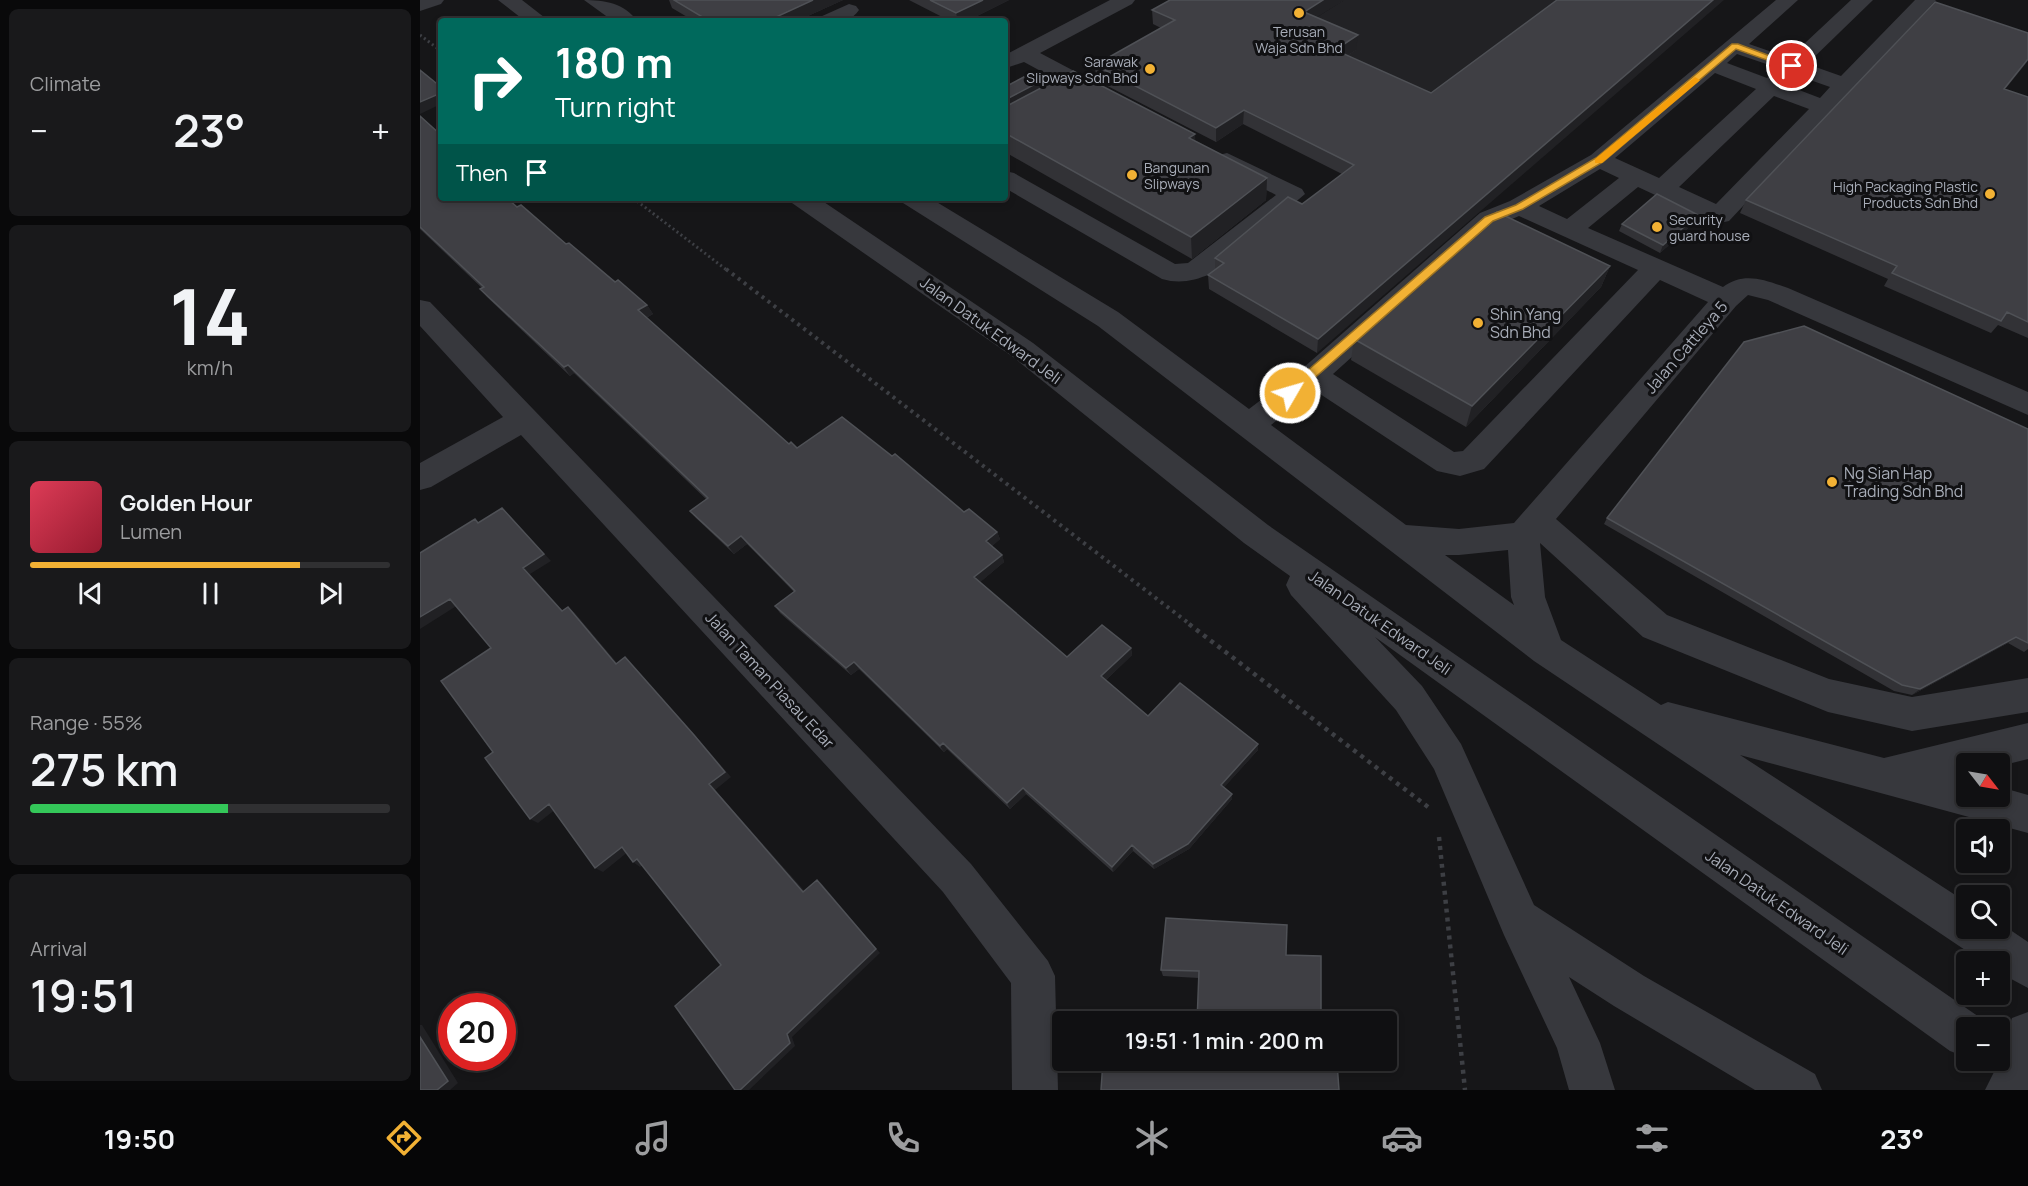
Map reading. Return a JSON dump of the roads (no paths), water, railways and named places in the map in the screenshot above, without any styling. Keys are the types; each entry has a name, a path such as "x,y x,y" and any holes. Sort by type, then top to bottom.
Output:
{"street":[{"path":"420,5 434,0"},
{"path":"507,0 534,18"},
{"path":"594,0 622,18"},
{"path":"1014,58 1125,0"},
{"path":"1249,426 1313,375 1489,219 1519,207 1599,160 1788,0"},
{"path":"1660,190 1863,0"},
{"path":"1599,160 1660,190 1720,215 1926,0"},
{"path":"833,18 849,10"},
{"path":"1735,46 1845,85"},
{"path":"1014,58 1066,87 1128,108"},
{"path":"1713,65 1824,107"},
{"path":"1008,180 1171,273 1191,272 1202,268 1293,194 1210,151"},
{"path":"1570,229 1635,177"},
{"name":"Jalan Datuk Edward Jeli","path":"810,201 835,209 1023,350 1256,534 1956,1028"},
{"path":"917,201 1108,319 1547,650 1956,919"},
{"path":"1519,207 1655,270 1726,299"},
{"path":"1313,375 1448,463 1473,461 1655,270"},
{"name":"Jalan Cattleya 5","path":"1529,528 1726,299 1742,286 1768,291 2028,404"},
{"name":"Jalan Taman Piasau Edar","path":"420,309 957,878 1033,976 1035,1090"},
{"path":"420,478 524,419"},
{"path":"1397,538 1459,542 1529,528 1655,626 1828,695 1912,714 2028,695"},
{"path":"1529,528 1528,597 1547,650"},
{"path":"1256,534 1409,698 1448,758 1519,921 1578,1043 1592,1090"},
{"path":"1640,712 2028,814"},
{"path":"1881,776 2028,741"},
{"path":"1519,921 1629,991 1799,1090"},
{"path":"1986,939 2028,967"}],"place":[{"name":"Terusan Waja Sdn Bhd","path":"1299,13"},
{"name":"Sarawak Slipways Sdn Bhd","path":"1150,69"},
{"name":"Bangunan Slipways","path":"1132,175"},
{"name":"High Packaging Plastic Products Sdn Bhd","path":"1990,194"},
{"name":"Security guard house","path":"1657,227"},
{"name":"Shin Yang Sdn Bhd","path":"1478,323"},
{"name":"Ng Sian Hap Trading Sdn Bhd","path":"1832,482"}]}
